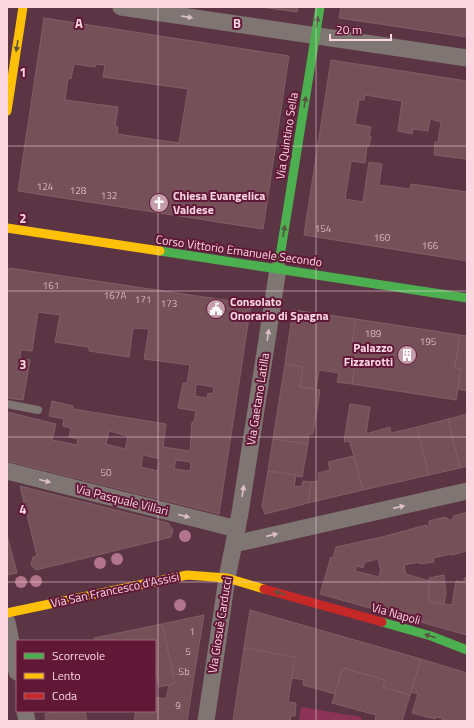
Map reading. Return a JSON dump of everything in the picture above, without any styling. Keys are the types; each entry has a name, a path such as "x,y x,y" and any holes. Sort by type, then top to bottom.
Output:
{"street":[{"path":"7,111 23,7"},
{"path":"121,7 467,58"},
{"name":"Via Quintino Sella","path":"278,269 320,7"},
{"name":"Corso Vittorio Emanuele Secondo","path":"7,228 467,298"},
{"name":"Via Gaetano Latilla","path":"235,537 278,269"},
{"name":"Via Pasquale Villari","path":"7,471 235,537"},
{"path":"235,537 467,491"},
{"name":"Via Giosuè Carducci","path":"206,721 227,578 235,537"},
{"name":"Via San Francesco d'Assisi","path":"7,613 187,575 227,578 317,603"},
{"name":"Via Napoli","path":"317,603 431,636 467,650"},
{"path":"7,622 16,667"}],"lane":[{"path":"7,404 38,410"}],"shaded area":[{"path":"301,707 361,717 361,721 299,721"}],"building":[{"path":"261,7 298,7 297,12"},
{"path":"341,7 467,7 467,37 339,18"},
{"path":"44,18 289,56 263,229 18,191","holes":["74,64 95,67 96,64 105,65 103,77 188,89 179,143 117,134 118,127 115,127 118,107 65,100 68,78 71,79"]},
{"path":"331,60 467,81 467,159 434,155 435,142 438,142 441,122 430,119 428,131 413,129 412,134 398,131 402,101 365,95 364,100 359,100 355,124 371,127 369,136 371,136 369,146 367,146 365,163 351,161 345,199 363,202 369,162 382,164 379,185 410,189 411,184 467,192 467,261 304,235"},
{"path":"9,268 251,304 219,514 7,461 7,412 56,424 52,440 77,445 78,439 69,437 71,428 63,426 64,419 49,416 52,401 73,406 73,409 166,424 163,447 190,451 192,422 194,422 196,411 178,408 183,383 187,383 190,365 144,359 149,329 133,328 129,357 89,351 89,347 55,342 60,315 38,312 32,351 21,350 20,358 30,360 23,400 7,398 7,281","holes":["196,384 214,387 213,394 208,393 207,398 195,396","109,431 128,436 125,449 106,444","143,455 160,459 158,471 141,467","176,460 191,462 190,471 174,469"]},
{"path":"293,310 356,319 352,342 358,343 352,384 337,382 339,373 319,370 316,389 300,387 303,367 285,364"},
{"name":"Palazzo Fizzarotti","path":"356,319 460,335 455,368 461,369 456,400 352,384 358,343 352,342"},
{"path":"460,335 467,336 467,391 458,389 461,369 455,368"},
{"path":"285,364 303,367 300,387 320,390 313,434 309,434 308,444 273,439"},
{"path":"350,404 370,407 366,434 390,427 391,433 417,427 429,475 363,490 349,441 344,442"},
{"path":"467,414 467,466 460,468 448,419"},
{"path":"448,419 460,468 429,475 417,427"},
{"path":"273,439 308,444 302,477 268,471"},
{"path":"354,456 363,490 308,503 311,482 319,481 318,473 330,470 328,462"},
{"path":"268,471 296,475 294,487 302,486 303,481 311,482 308,503 265,514 262,506"},
{"path":"20,486 168,523 173,530 171,537 36,570 31,565 33,557 37,556"},
{"path":"467,512 467,551 433,558 434,562 420,564 420,562 404,565 406,574 429,581 429,602 452,605 456,581 464,582 464,578 467,578 467,635 320,594 331,557 333,558 336,547 382,537 426,525 429,526 429,521 446,517 449,520 452,520 454,516","holes":["378,559 381,572 379,577 355,571 357,566 363,568 365,562"]},
{"path":"7,535 17,573 7,575"},
{"path":"444,575 446,594 444,604 429,602 429,578"},
{"path":"250,610 421,659 410,695 383,687 385,680 343,668 335,694 303,685 304,680 292,678 295,657 244,648"},
{"path":"204,615 194,676 172,673 162,624"},
{"path":"162,624 175,683 159,687 156,671 156,640 94,640 94,638"},
{"path":"244,648 295,657 288,702 296,703 295,716 291,716 290,721 233,721"},
{"path":"421,659 467,673 467,721 442,721 442,718 435,717 435,719 412,713 418,694 411,692"},
{"path":"343,668 385,680 383,687 410,695 402,721 375,721 376,715 332,703"},
{"path":"172,673 194,676 187,721 134,721 136,712 156,712 156,697 166,699 169,685 175,683"},
{"path":"53,712 85,712 87,721 46,721 45,714"}],"traffic: fast":[{"path":"278,269 320,7"},
{"path":"160,251 467,298"},
{"path":"382,622 431,636 467,650"}],"traffic: slow":[{"path":"7,111 23,7"},
{"path":"7,228 160,251"},
{"path":"7,613 187,575 227,578 264,589"}],"traffic: jam":[{"path":"264,589 382,622"}],"place":[{"name":"Chiesa Evangelica Valdese","path":"159,203"},
{"name":"Consolato Onorario di Spagna","path":"216,309"},
{"name":"Palazzo Fizzarotti","path":"407,355"}]}
